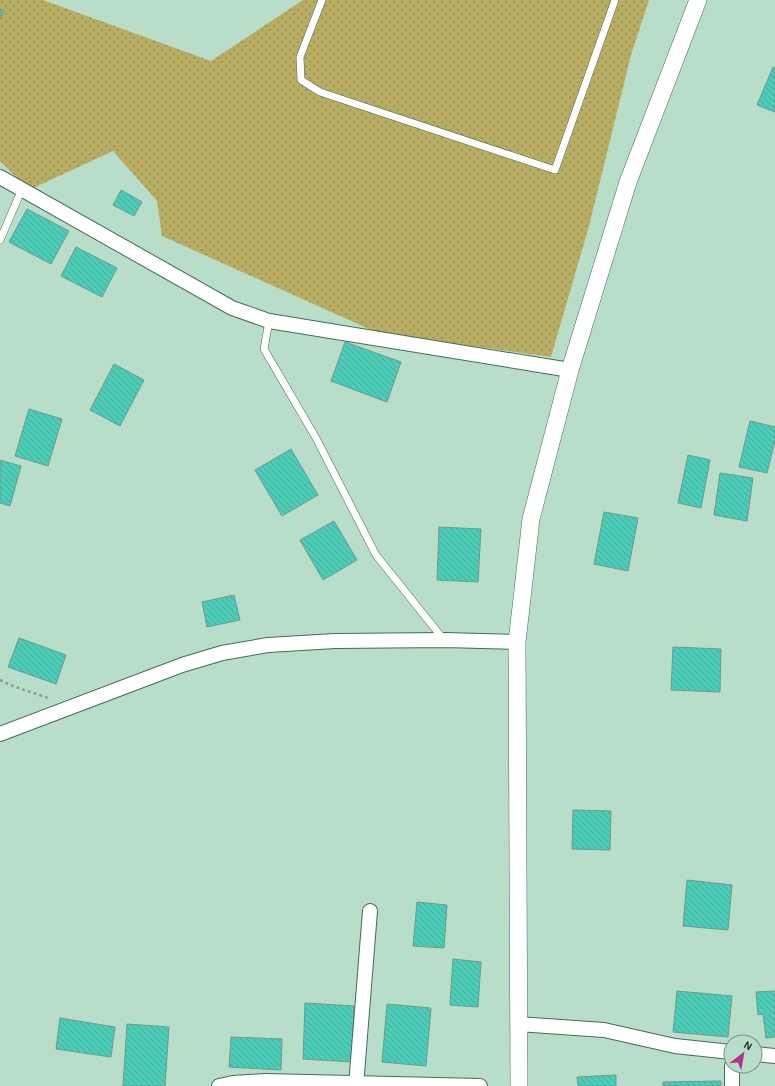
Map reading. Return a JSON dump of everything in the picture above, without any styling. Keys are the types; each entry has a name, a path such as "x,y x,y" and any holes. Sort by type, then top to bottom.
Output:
{"street":[{"path":"518,1086 517,642 531,519 570,370 628,182 698,0"},
{"path":"0,177 232,308 268,321 570,370"},
{"path":"0,734 182,665 222,653 268,645 313,642 444,640 517,642"},
{"path":"357,1084 370,911"},
{"path":"518,1024 604,1030 675,1046 723,1051"},
{"path":"763,1055 775,1056"},
{"path":"732,1074 732,1086"},
{"path":"219,1086 233,1083 265,1081 480,1086"}],"lane":[{"path":"322,0 300,57 301,80 320,92 555,170 615,0"},
{"path":"0,240 22,190"},
{"path":"268,321 264,349 316,438 376,555 444,640"}],"path":[{"path":"0,680 71,706"}],"shaded area":[{"path":"0,0 43,0 211,61 303,0 649,0 631,55 589,226 551,357 378,333 162,236 157,201 113,151 29,190 0,161"}],"building":[{"path":"0,9 4,11 0,19"},
{"path":"773,67 775,68 775,112 757,105"},
{"path":"121,190 142,202 134,216 113,205"},
{"path":"27,209 69,231 51,264 9,242"},
{"path":"76,247 117,268 102,297 61,276"},
{"path":"345,342 401,362 387,402 331,381"},
{"path":"114,364 144,380 120,426 90,410"},
{"path":"29,409 62,419 48,466 15,456"},
{"path":"750,421 775,427 775,441 767,473 739,467"},
{"path":"291,449 318,495 282,516 255,470"},
{"path":"688,455 710,460 701,508 678,503"},
{"path":"0,460 21,466 10,506 0,503"},
{"path":"720,473 753,478 747,521 714,515"},
{"path":"604,512 638,518 628,571 594,564"},
{"path":"334,521 357,560 323,580 300,540"},
{"path":"439,527 481,529 478,582 437,580"},
{"path":"234,595 240,620 207,627 202,602"},
{"path":"19,638 66,655 56,684 8,667"},
{"path":"673,647 721,649 720,692 671,690"},
{"path":"573,810 611,811 610,850 572,849"},
{"path":"687,880 732,885 728,930 683,926"},
{"path":"417,902 447,905 444,948 413,946"},
{"path":"453,959 481,962 478,1007 450,1005"},
{"path":"677,991 732,996 728,1034 723,1034 723,1037 673,1032"},
{"path":"775,991 775,1037 766,1038 763,1014 758,1015 756,992"},
{"path":"305,1003 354,1006 352,1062 303,1059"},
{"path":"387,1004 431,1008 426,1066 382,1062"},
{"path":"60,1018 115,1027 111,1057 56,1049"},
{"path":"127,1024 169,1027 165,1086 123,1086"},
{"path":"231,1037 282,1039 281,1070 229,1067"},
{"path":"616,1075 616,1086 578,1086 577,1077"},
{"path":"721,1081 721,1086 663,1086 663,1082"}]}
